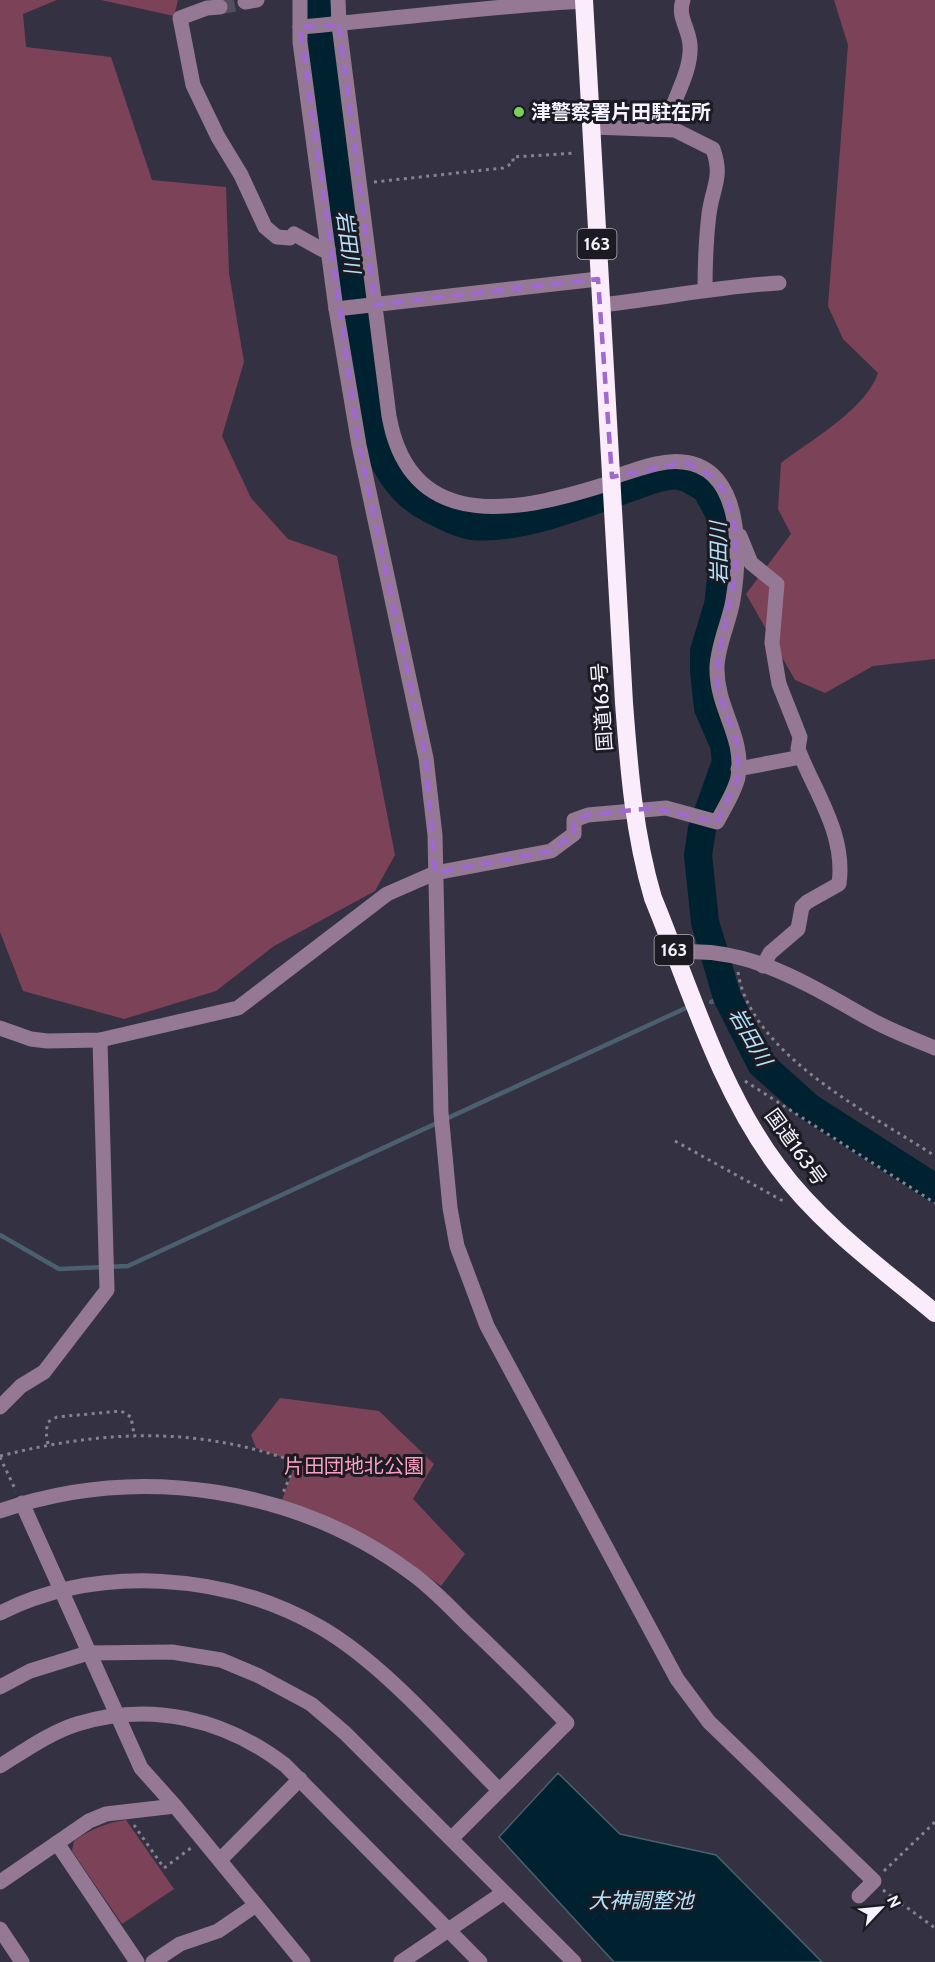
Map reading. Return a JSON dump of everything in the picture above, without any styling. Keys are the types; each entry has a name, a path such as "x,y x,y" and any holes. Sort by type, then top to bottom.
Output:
{"highway":[{"name":"国道163号","path":"584,1 598,279 613,487 624,703 633,812 653,898 728,1082 755,1133 799,1194 829,1224 935,1313"}],"street":[{"path":"300,0 305,27 328,249 359,445 426,758 435,835 441,1113 450,1209 457,1246 487,1326 677,1679 709,1722 874,1881 859,1896"},
{"path":"0,1028 31,1039 47,1041 100,1040 238,1008 387,894 435,873 551,851 573,834 574,820 588,815 666,808 717,822 738,778 738,746 721,706 717,668 733,600 736,562 732,510 722,485 695,465 676,461 613,487 553,500 496,508 453,502 426,487 403,459 391,427 372,305 359,184 336,26 338,0"},
{"path":"664,129 690,58 687,31 680,14 683,0"},
{"path":"305,27 336,26 496,6 584,1"},
{"path":"220,7 207,8 180,18 193,85 265,227 277,237 290,238 294,234 323,250 328,249"},
{"path":"592,127 675,130 713,149 720,168 710,212 705,252 705,290"},
{"path":"339,309 598,279"},
{"path":"600,304 779,283"},
{"path":"735,528 751,563 777,584 772,643 779,684 800,737 798,749 801,757 837,838 841,872 839,884 807,902 801,912 798,929 770,953 763,966"},
{"path":"738,769 801,757"},
{"path":"675,953 700,950 735,955 800,979 869,1019 935,1048"},
{"path":"0,1407 21,1386 44,1372 107,1290 100,1040"},
{"path":"0,1511 22,1503 69,1493 126,1487 203,1490 278,1506 335,1528 369,1545 413,1574 567,1722 452,1838"},
{"path":"22,1503 115,1715 141,1768 303,1962"},
{"path":"0,1613 22,1602 60,1589 116,1582 171,1582 216,1588 281,1609 320,1627 371,1664 499,1790"},
{"path":"0,1688 30,1671 88,1653 172,1652 221,1660 259,1676 310,1704 345,1733 574,1962"},
{"path":"0,1766 59,1732 115,1715 181,1716 234,1732 262,1747 300,1779 480,1962"},
{"path":"220,1860 300,1779"},
{"path":"0,1882 88,1821 105,1814 175,1806"},
{"path":"57,1843 138,1962"},
{"path":"400,1962 503,1893"},
{"path":"153,1962 180,1944 218,1931 256,1905"},
{"path":"0,1929 22,1962"}],"path":[{"path":"359,184 503,168 513,163 513,158 593,152"},
{"path":"735,955 745,1000 760,1025 778,1047 806,1071 935,1156"},
{"path":"728,1082 741,1080 751,1082 935,1203"},
{"path":"675,1141 788,1205"},
{"path":"48,1444 46,1432 48,1422 68,1416 121,1411 131,1417 134,1434"},
{"path":"22,1503 0,1456 48,1444 134,1434 234,1443 296,1462 278,1506"},
{"path":"125,1811 164,1868 202,1839"},
{"path":"935,1822 874,1881 935,1928"}],"highlighted area":[{"path":"339,25 375,305 598,279 612,477 685,462 713,477 727,495 735,528 736,571 719,654 718,688 738,746 738,778 717,822 652,808 588,815 574,820 574,834 551,851 435,873 426,758 359,445 300,27"}],"green space":[{"path":"0,0 57,0 23,14 26,47 111,57 152,180 226,187 229,273 244,362 222,436 251,498 288,539 337,556 395,855 375,891 274,946 216,991 124,1019 23,991 0,932"},
{"path":"101,0 178,0 174,16"},
{"path":"834,0 935,0 935,659 873,666 825,693 795,680 746,594 791,534 778,509 781,463 850,411 872,386 878,373 843,339 828,306 848,45"},
{"name":"片田団地北公園","path":"280,1398 379,1411 434,1464 413,1499 465,1554 441,1586 384,1547 282,1500 296,1462 256,1448 251,1435"},
{"path":"126,1820 174,1889 122,1924 72,1851 74,1841 86,1833"}],"water":[{"name":"大神調整池","path":"558,1773 620,1834 716,1855 822,1962 614,1962 499,1837"}],"waterway":[{"name":"岩田川","path":"321,0 320,35 373,431 381,455 393,476 419,503 451,519 473,526 495,526 542,517 658,478 675,475 687,478 706,489 719,513 722,530 722,570 718,605 704,651 704,671 708,708 724,745 726,762 702,829 698,855 705,922 727,997 761,1064 809,1107 935,1188"},
{"path":"711,1002 727,997"},
{"path":"0,1235 59,1269 128,1266 688,1007"}],"tunnel":[{"path":"220,7 245,2"}],"place":[{"name":"津警察署片田駐在所","path":"519,112"}]}
